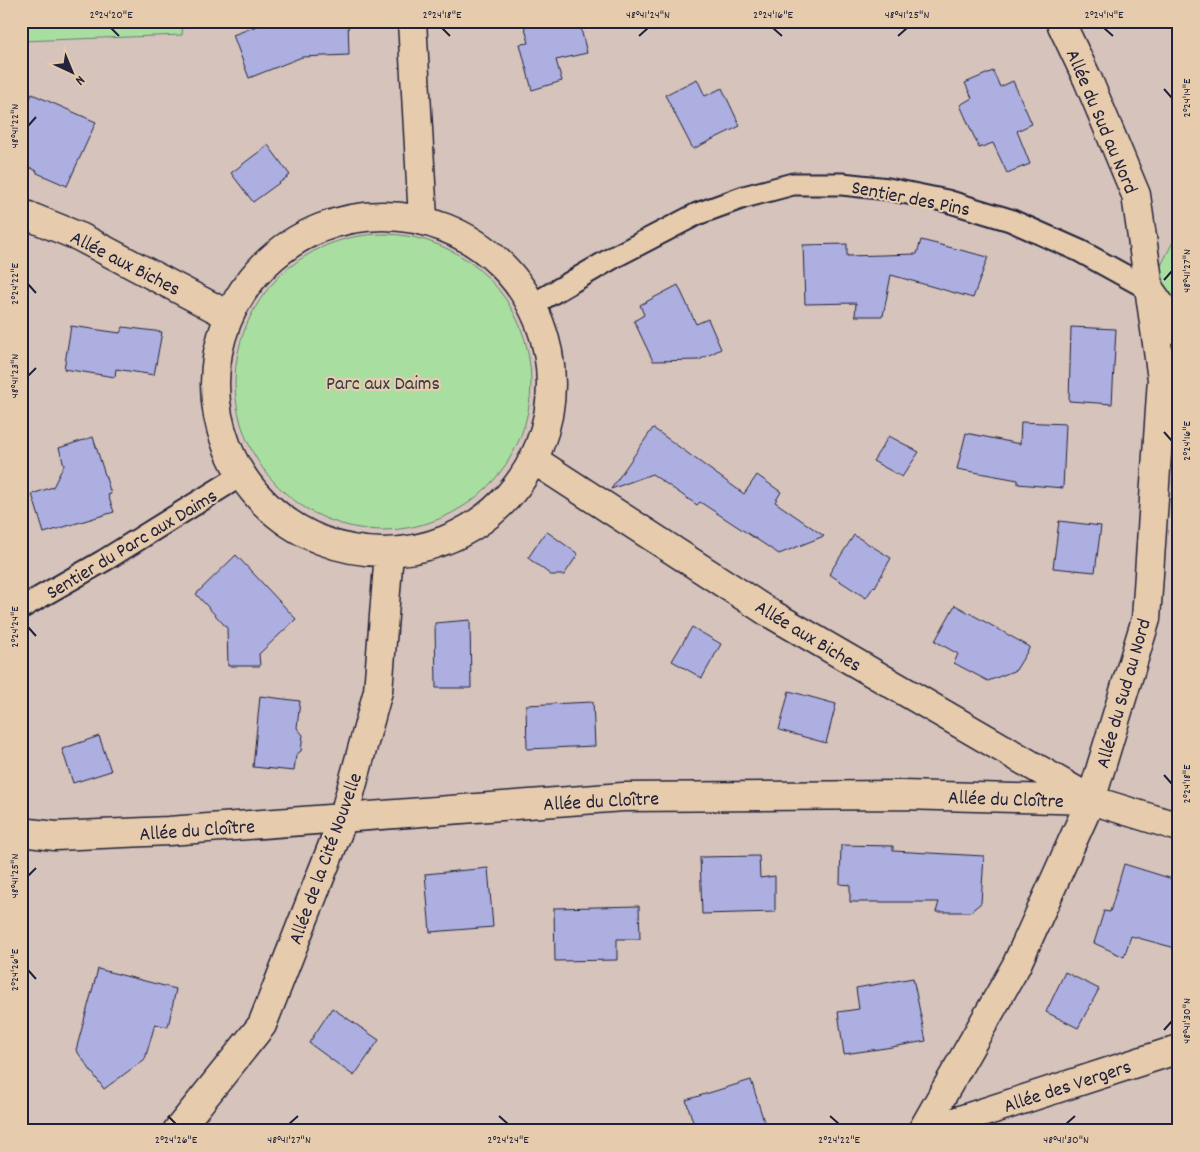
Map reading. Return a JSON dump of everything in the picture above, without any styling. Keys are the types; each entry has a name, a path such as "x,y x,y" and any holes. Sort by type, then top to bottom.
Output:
{"street":[{"path":"412,21 423,220"},
{"name":"Allée du Sud au Nord","path":"922,1131 1016,966 1091,800 1146,619 1162,379 1136,195 1088,80 1060,21"},
{"name":"Allée aux Biches","path":"21,213 80,237 228,315"},
{"path":"376,215 423,220 467,237 504,266 532,304 549,356 550,408 534,460 508,497 474,526 433,546 388,553 345,549 305,534 269,510 240,476 218,425 214,370 228,315 253,275 288,244 330,224 376,215"},
{"path":"1149,288 1179,331"},
{"name":"Allée aux Biches","path":"534,460 768,612 1091,800"},
{"name":"Allée de la Cité Nouvelle","path":"177,1131 262,1025 343,819 378,691 388,553"},
{"name":"Allée du Cloître","path":"21,832 55,836 169,831 623,797 901,795 1091,800 1179,828"},
{"name":"Allée des Vergers","path":"926,1131 1179,1049"}],"lane":[{"name":"Sentier des Pins","path":"532,304 616,256 697,214 744,196 793,184 851,185 888,189 947,201 1010,220 1080,252 1149,288"},
{"name":"Sentier du Parc aux Daims","path":"21,608 105,560 240,476"}],"green space":[{"path":"21,21 183,21 182,35 21,41"},
{"path":"1179,230 1179,331 1149,289"},
{"name":"Parc aux Daims","path":"383,234 412,237 440,245 477,267 488,277 514,312 520,325 528,353 531,382 528,411 520,439 498,476 488,487 453,513 440,519 412,527 383,530 354,527 326,519 289,497 278,487 252,452 246,439 238,411 235,382 238,353 246,325 268,288 278,277 313,251 326,245 354,237"}],"building":[{"path":"270,21 348,21 349,55 302,57 249,78 233,35"},
{"path":"523,21 579,21 587,53 556,60 562,81 532,90 520,44 529,43"},
{"path":"993,71 1000,87 1013,81 1032,124 1017,131 1030,164 1007,173 993,143 979,148 960,105 972,98 965,83"},
{"path":"697,79 705,96 722,88 740,126 693,149 665,95"},
{"path":"32,94 96,122 67,186 37,173 37,171 21,163 21,119"},
{"path":"268,145 290,175 253,202 231,173"},
{"path":"921,240 988,257 973,298 891,275 883,316 855,316 856,303 805,304 803,245 847,244 847,256 917,254"},
{"path":"678,285 696,324 708,319 721,349 699,360 653,361 634,321 644,315 640,305"},
{"path":"71,326 120,333 123,327 162,332 154,375 116,369 115,377 64,369"},
{"path":"1071,327 1116,329 1112,404 1069,401"},
{"path":"1021,422 1066,424 1063,488 1018,484 1018,480 957,469 966,433 1020,444"},
{"path":"653,428 744,494 757,475 781,492 775,502 824,536 779,554 700,502 697,505 652,474 611,489"},
{"path":"889,436 919,452 902,477 873,461"},
{"path":"93,437 111,494 108,495 114,512 44,533 32,494 53,487 64,465 59,448"},
{"path":"1059,521 1101,526 1095,572 1053,568"},
{"path":"546,531 578,554 564,575 551,575 528,558"},
{"path":"854,535 891,558 875,587 866,598 829,574"},
{"path":"236,555 296,619 259,654 260,666 228,666 227,628 196,594"},
{"path":"955,605 1030,647 1016,670 988,681 954,663 958,654 935,641"},
{"path":"470,620 471,688 436,688 435,623"},
{"path":"692,627 721,644 702,678 672,661"},
{"path":"789,691 836,704 826,743 779,730"},
{"path":"260,696 300,701 297,728 303,735 301,751 296,755 294,771 253,767"},
{"path":"593,702 595,746 527,749 526,705"},
{"path":"99,736 111,771 73,783 62,749"},
{"path":"841,845 893,846 893,851 984,856 981,903 970,912 936,912 939,902 850,902 850,885 840,884"},
{"path":"759,856 760,878 775,876 775,912 702,914 700,857"},
{"path":"1124,864 1179,881 1179,949 1131,936 1124,957 1094,943 1104,911 1110,912"},
{"path":"488,868 493,927 430,932 425,874"},
{"path":"639,906 640,939 617,939 617,960 555,961 554,908"},
{"path":"98,969 176,989 168,1027 155,1024 145,1059 104,1089 76,1050"},
{"path":"1065,972 1099,989 1078,1028 1046,1012"},
{"path":"913,978 926,1041 844,1054 838,1012 859,1009 856,988"},
{"path":"332,1008 379,1040 354,1076 309,1043"},
{"path":"751,1080 767,1131 696,1131 686,1100"}]}
